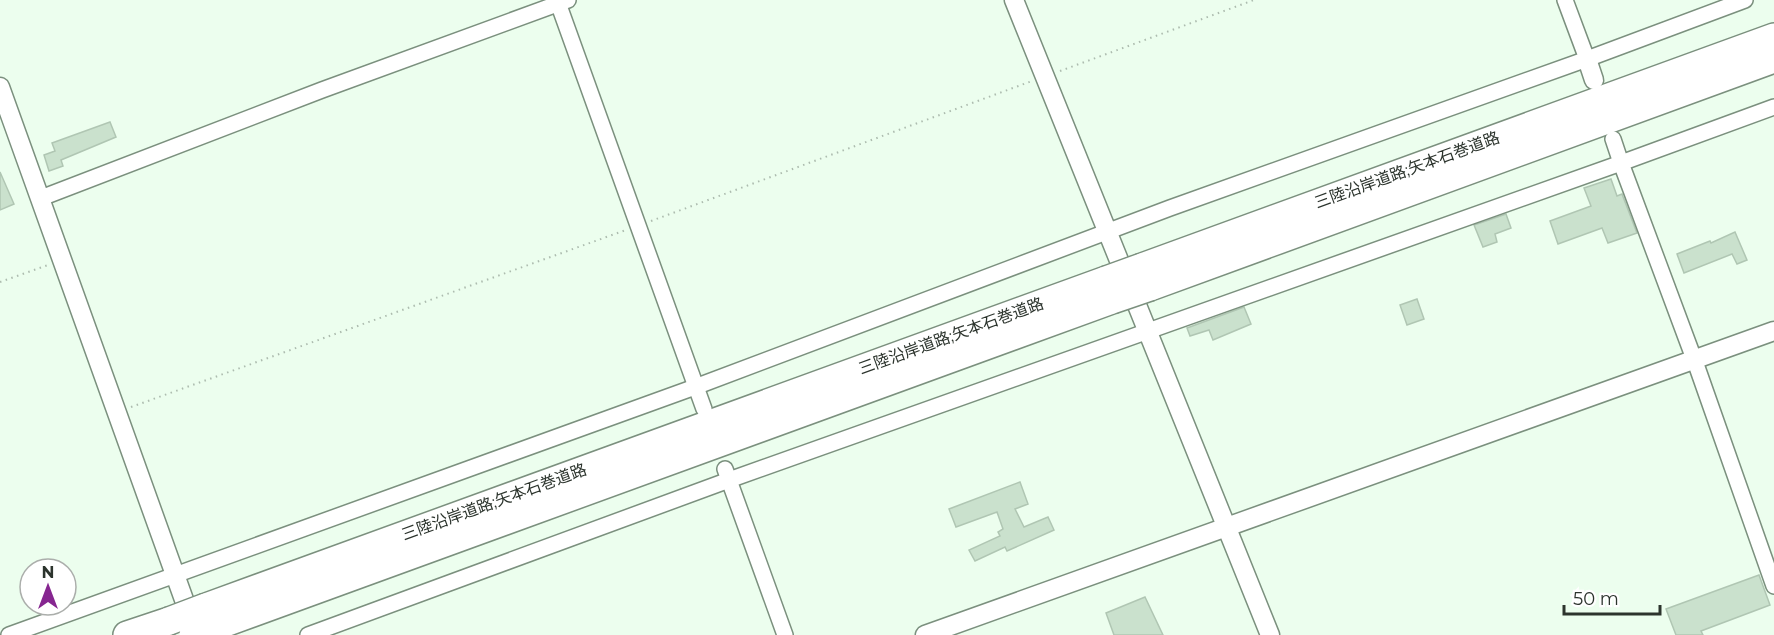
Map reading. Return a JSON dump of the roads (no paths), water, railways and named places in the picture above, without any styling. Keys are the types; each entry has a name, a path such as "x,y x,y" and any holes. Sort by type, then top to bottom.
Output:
{"highway":[{"name":"三陸沿岸道路;矢本石巻道路","path":"1146,277 1774,36"},
{"name":"三陸沿岸道路;矢本石巻道路","path":"127,635 169,621 202,626 1109,290 1774,59"}],"street":[{"path":"1014,0 1270,635"},
{"path":"1565,0 1594,80"},
{"path":"9,635 695,387 1170,208 1745,0"},
{"path":"40,198 562,1 638,226 704,409"},
{"path":"0,87 176,576 202,626"},
{"path":"308,635 727,475 1147,331 1774,107"},
{"path":"1613,139 1774,586"},
{"path":"925,635 1774,332"},
{"path":"727,475 785,635"}]}
